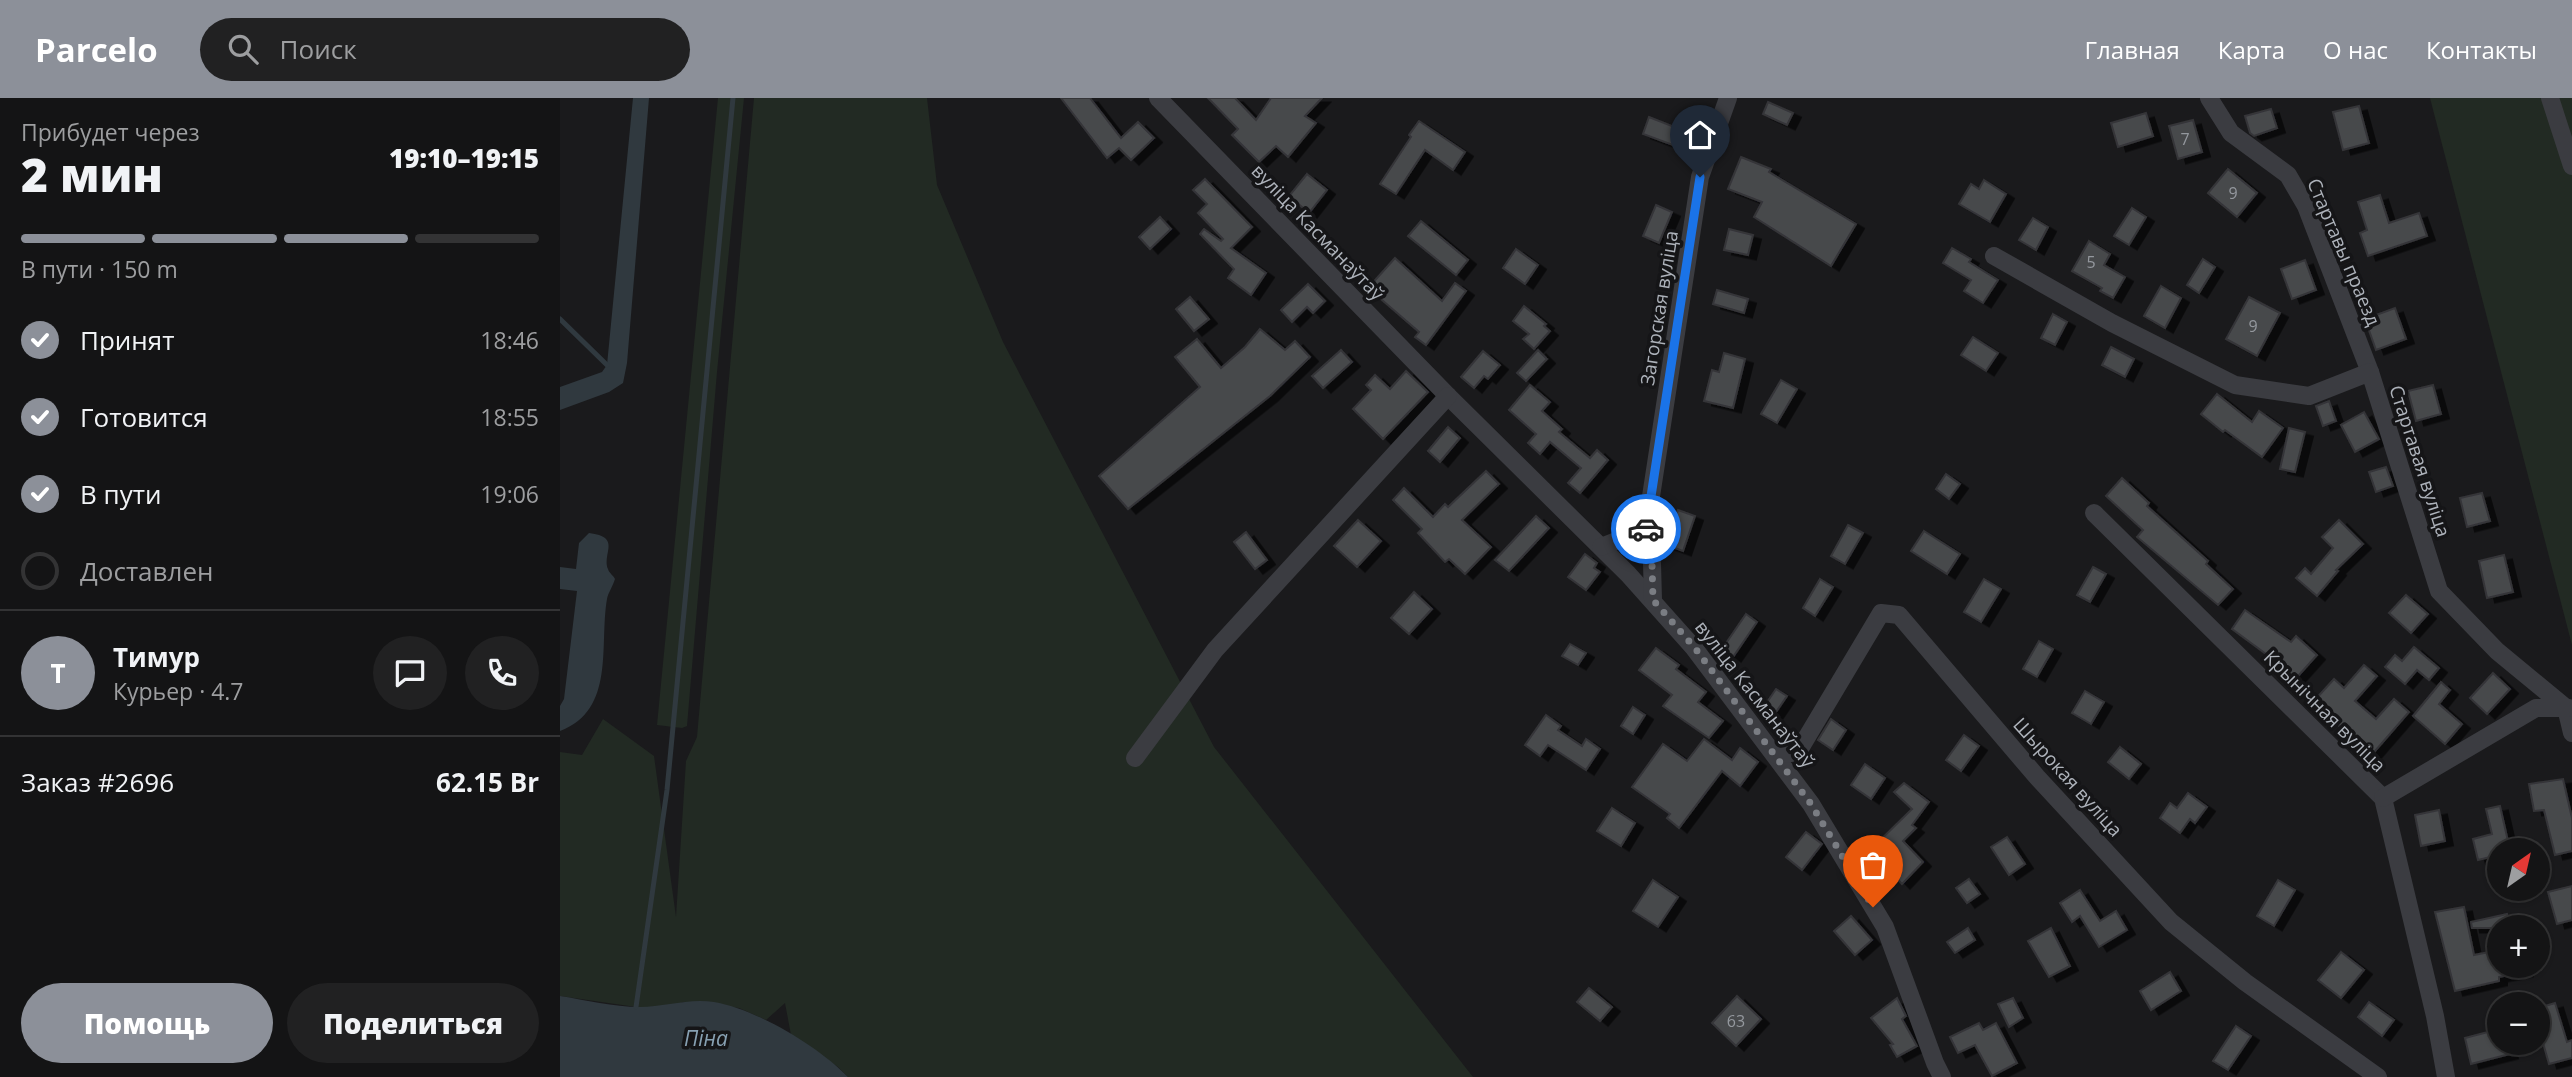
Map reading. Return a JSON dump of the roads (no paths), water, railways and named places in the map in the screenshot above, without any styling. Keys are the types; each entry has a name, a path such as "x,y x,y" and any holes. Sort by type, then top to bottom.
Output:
{"street":[{"name":"вуліца Касманаўтаў","path":"1158,98 1448,396 1653,600 1695,648 1811,804 1885,927 1934,1063 1942,1077"},
{"name":"Загорская вуліца","path":"1653,600 1652,563 1646,529 1700,177 1728,98"},
{"name":"Стартавы праезд","path":"2209,98 2231,134 2288,175 2306,206 2370,372"},
{"path":"2550,98 2572,166"},
{"name":"Стартавая вуліца","path":"1994,256 2112,323 2235,385 2309,396 2370,372 2439,591 2497,651 2569,708"},
{"path":"1135,758 1215,650 1448,396"},
{"name":"Крынічная вуліца","path":"2094,513 2383,798 2435,1016 2446,1077"},
{"path":"1601,547 1646,529"},
{"name":"Шырокая вуліца","path":"1776,755 1798,752 1881,613 1899,615 2037,777 2171,922 2245,982 2378,1077"},
{"path":"2383,798 2536,708 2569,708 2572,733"}],"water":[{"path":"633,98 649,98 627,363 623,383 609,392 560,410 560,387 602,372 607,365"},
{"path":"589,533 599,535 608,542 607,563 615,579 607,599 602,674 590,708 578,721 560,731 560,706 564,699 577,591 560,589 560,567 576,569 579,543"},
{"name":"Піна","path":"560,996 630,1007 695,1001 731,1006 786,1030 820,1053 848,1077 560,1077"}],"waterway":[{"path":"636,1007 667,790 733,98"},
{"path":"560,319 607,365"}]}
